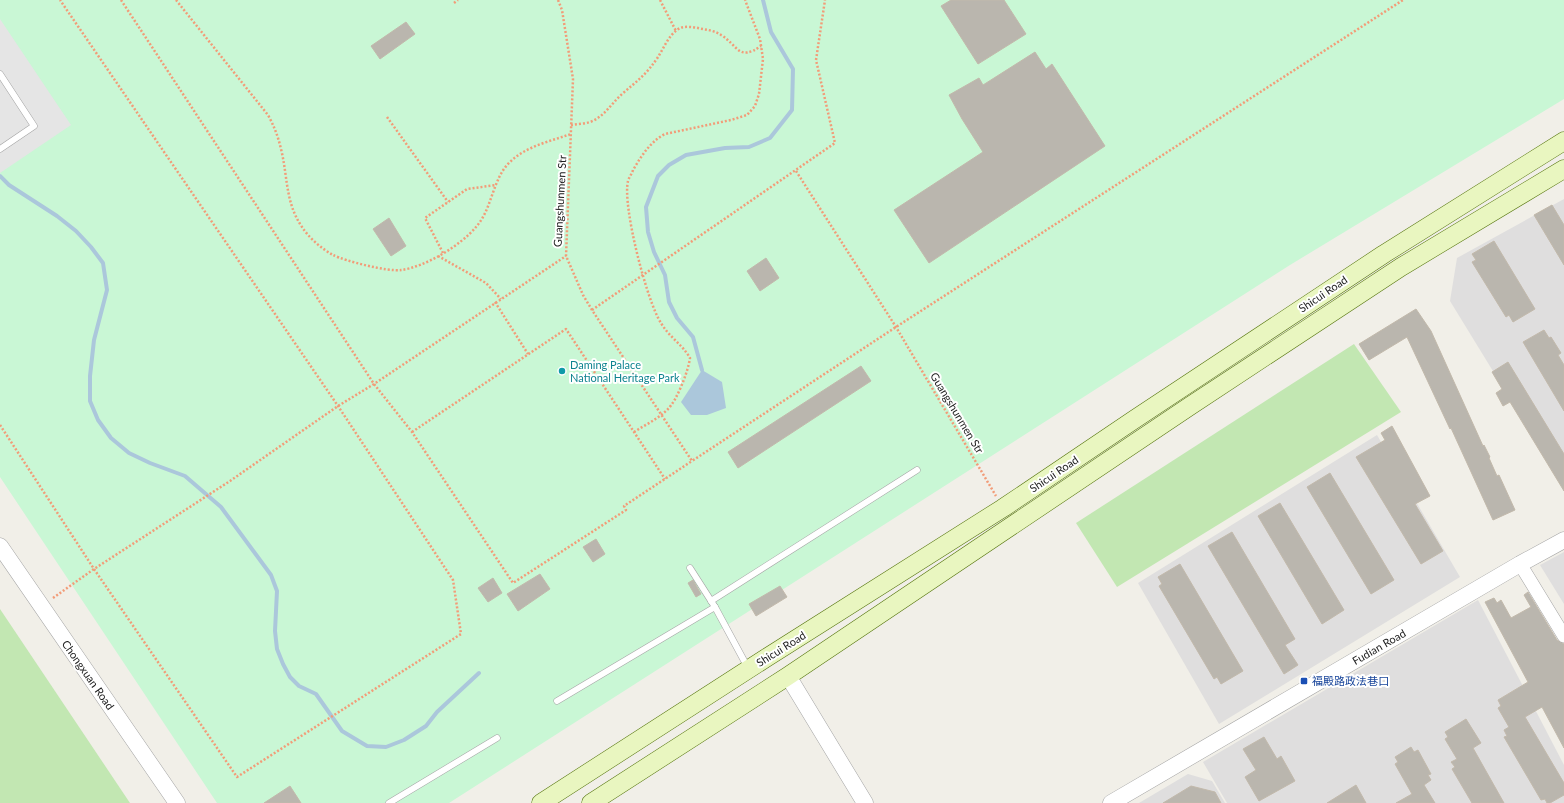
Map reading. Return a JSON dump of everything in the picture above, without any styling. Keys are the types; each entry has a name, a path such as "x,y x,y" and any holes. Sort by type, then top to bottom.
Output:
{"main road":[{"name":"Shicui Road","path":"541,803 749,669 1004,508 1384,254 1564,141"},
{"name":"Shicui Road","path":"591,803 788,676 1190,406 1401,267 1564,169"}],"street":[{"name":"Fudian Road","path":"1111,803 1520,564 1564,540"},
{"name":"Chongxuan Road","path":"0,546 177,803"},
{"path":"1520,564 1564,636"},
{"path":"788,676 865,803"}],"lane":[{"path":"0,74 34,126 0,149"},
{"path":"711,601 918,470"},
{"path":"690,568 711,601 749,669"},
{"path":"557,702 714,607"},
{"path":"390,803 497,738"}],"path":[{"path":"0,425 94,569 237,777 461,634 453,580 338,406 60,0"},
{"path":"121,0 374,384 412,432 513,583 626,510 624,506 896,327 1402,0"},
{"path":"176,0 268,115 276,130 282,150 287,194 294,215 303,229 316,243 334,255 381,269 400,270 422,264 443,254 477,227 485,214 502,170 510,161 523,152 571,134"},
{"path":"454,3 458,0"},
{"name":"Guangshunmen Str","path":"558,0 562,10 574,79 566,256 583,295 592,310 692,461"},
{"path":"660,0 676,31"},
{"path":"634,432 668,409 674,401 688,367 690,358 681,345 671,337 660,323 654,309 631,226 627,193 628,180 649,146 656,139 665,134 731,120 746,115 755,106 759,94 763,59 761,46 745,0"},
{"path":"592,310 835,143 816,60 825,0"},
{"path":"571,125 589,122 608,111 621,96 645,75 658,58 672,34 681,28 690,27 714,30 723,36 737,51 746,53 753,52 761,46"},
{"path":"387,117 448,202"},
{"name":"Guangshunmen Str","path":"796,171 896,327 1004,508"},
{"path":"443,254 425,218 467,189 496,185"},
{"path":"438,256 486,283 501,299"},
{"path":"41,606 94,569 230,481 338,406 374,384 566,256"},
{"path":"495,302 528,354"},
{"path":"412,432 566,329 665,479"}],"shaded area":[{"path":"0,19 71,125 0,173"},
{"path":"1564,199 1564,487 1450,301 1457,258"},
{"path":"1377,435 1460,577 1219,724 1138,583"},
{"path":"1564,552 1564,604 1540,565"},
{"path":"1478,600 1564,765 1564,803 1227,803 1203,762"},
{"path":"1188,774 1212,781 1225,803 1139,803"}],"green space":[{"name":"Daming Palace National Heritage Park","path":"0,0 1564,0 1564,99 1290,265 449,803 217,803 0,477"},
{"path":"1354,344 1401,412 1117,587 1076,523"},
{"path":"0,609 130,803 0,803"}],"water":[{"path":"702,370 722,382 726,408 707,415 691,415 681,402"}],"building":[{"path":"951,0 1004,0 1026,34 978,64 941,6"},
{"path":"406,22 415,34 380,59 371,46"},
{"path":"1035,52 1046,69 1052,64 1105,146 929,263 894,210 983,152 949,95 979,78 983,85"},
{"path":"1552,205 1564,225 1564,265 1534,215"},
{"path":"389,218 406,246 391,256 373,229"},
{"path":"1494,241 1535,309 1513,322 1509,315 1506,317 1472,262 1476,260 1472,254"},
{"path":"766,258 779,278 760,291 747,271"},
{"path":"1416,309 1431,331 1483,446 1484,445 1490,457 1489,458 1497,476 1499,475 1515,510 1493,520 1407,337 1369,360 1359,344"},
{"path":"1544,330 1549,338 1551,337 1561,353 1558,355 1564,365 1564,411 1523,342"},
{"path":"1508,362 1564,454 1564,491 1510,402 1503,406 1496,393 1502,389 1492,372"},
{"path":"861,366 871,381 738,468 728,452"},
{"path":"1392,426 1430,496 1415,504 1443,551 1421,564 1356,457 1385,440 1381,433"},
{"path":"1330,473 1394,580 1371,594 1307,487"},
{"path":"1280,503 1344,610 1322,624 1258,516"},
{"path":"1232,532 1295,639 1285,645 1298,665 1284,674 1208,546"},
{"path":"596,539 605,554 593,562 583,547"},
{"path":"1180,564 1243,671 1221,684 1217,677 1214,679 1159,586 1162,584 1158,577"},
{"path":"540,574 550,589 518,611 507,594"},
{"path":"493,578 502,593 488,602 478,588"},
{"path":"693,580 701,594 696,597 688,583"},
{"path":"780,586 787,597 756,616 749,604"},
{"path":"1528,592 1557,640 1564,644 1564,748 1542,707 1525,717 1564,783 1564,795 1550,803 1547,803 1545,799 1541,800 1504,737 1507,736 1504,730 1509,727 1498,708 1501,706 1498,700 1528,682 1485,602 1494,598 1497,603 1501,600 1511,618 1531,607 1524,595"},
{"path":"1466,719 1481,743 1473,748 1504,803 1472,803 1452,769 1455,767 1451,762 1457,759 1445,739 1448,737 1445,732"},
{"path":"1264,737 1277,759 1281,756 1295,781 1259,801 1245,777 1256,770 1243,749"},
{"path":"1411,747 1414,752 1418,750 1431,774 1428,775 1431,780 1424,785 1435,803 1396,803 1412,794 1395,764 1398,762 1395,757"},
{"path":"1356,785 1366,803 1327,803"},
{"path":"290,786 301,803 264,803"},
{"path":"1191,786 1215,792 1221,803 1163,803"}],"waterway":[{"path":"702,370 693,337 677,318 669,302 665,275 654,252 648,232 646,207 658,176 669,165 686,155 725,148 749,147 770,138 792,110 793,69 771,32 763,0"},
{"path":"0,176 9,185 57,216 76,231 103,263 107,290 94,340 90,376 90,401 98,420 111,438 129,453 150,463 185,476 221,507 271,575 277,591 275,631 277,649 290,677 299,686 316,694 342,731 367,746 386,747 404,740 426,726 437,712 479,673"}],"place":[{"name":"Daming Palace National Heritage Park","path":"562,371"},
{"name":"福殿路政法巷口","path":"1304,681"}]}
